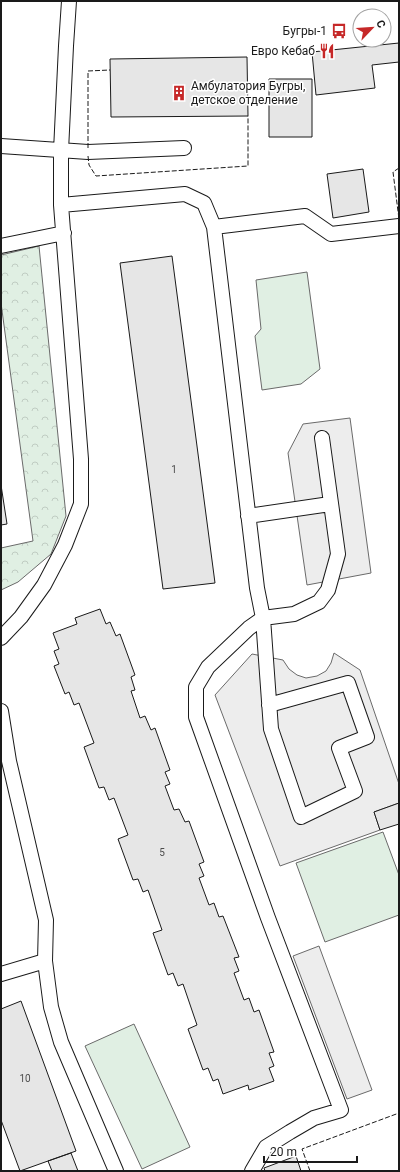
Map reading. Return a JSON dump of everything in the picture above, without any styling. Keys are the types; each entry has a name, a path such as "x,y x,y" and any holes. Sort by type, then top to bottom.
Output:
{"lane":[{"path":"1,638 21,617 44,585 65,545 81,504 81,459 61,205 61,151 69,1"},
{"path":"1,146 88,152 184,148"},
{"path":"61,205 185,194 204,203 214,227 257,588 263,618 269,704 271,729 301,817 355,791 339,748 366,737 348,683 269,704"},
{"path":"214,227 305,216 331,234 399,226"},
{"path":"1,246 64,233"},
{"path":"252,1171 266,1147 314,1118 341,1110 268,918 196,717 196,687 208,667 249,628 263,618 294,614 319,602 328,590 338,554 322,438"},
{"path":"248,516 330,504"},
{"path":"1,711 9,761 46,920 45,961 51,1007 61,1042 116,1171"},
{"path":"1,974 45,961"}],"green space":[{"path":"39,246 66,516 51,554 18,582 1,590 1,548 33,541 1,303 1,255"},
{"path":"307,272 320,369 301,384 262,390 255,336 261,329 256,280"},
{"path":"383,832 399,875 399,915 325,942 296,863"},
{"path":"134,1024 190,1147 142,1169 85,1046"}],"shaded area":[{"path":"350,418 371,573 307,585 288,453 303,424"},
{"path":"334,653 360,670 399,784 399,803 374,812 380,830 280,866 215,695 252,654 283,660 289,669 297,675 306,678 317,676 326,671 331,663"},
{"path":"319,946 372,1090 347,1099 293,956"}],"building":[{"path":"399,43 399,62 372,65 375,88 316,95 312,52 352,48 392,48 392,44"},
{"name":"Амбулатория Бугры, детское отделение","path":"247,57 248,116 111,117 110,59"},
{"path":"269,79 312,79 312,137 269,137"},
{"path":"363,169 369,212 333,218 327,174"},
{"path":"172,256 215,583 163,589 120,263"},
{"path":"1,485 7,524 1,525"},
{"path":"100,609 106,624 110,622 116,636 120,634 135,675 131,677 135,690 131,691 140,718 145,716 151,730 155,728 170,770 165,772 170,784 165,786 174,810 179,809 185,822 189,821 204,862 199,864 204,876 199,878 209,905 214,903 219,917 223,916 239,957 234,958 239,971 234,973 244,1000 249,998 254,1012 259,1010 274,1052 269,1053 274,1066 269,1068 274,1081 249,1090 248,1085 223,1094 218,1079 213,1081 208,1068 203,1070 188,1029 197,1025 183,984 178,986 173,973 168,975 153,933 162,930 148,890 143,892 138,879 133,880 118,839 128,835 114,798 109,800 104,787 99,788 84,747 94,743 79,703 74,705 69,692 65,694 54,666 59,664 54,651 59,649 53,633 77,624 75,618"},
{"path":"399,803 399,824 380,830 374,812"},
{"path":"21,1001 76,1151 20,1171 1,1120 1,1009"},
{"path":"71,1153 78,1171 52,1171 48,1161"},
{"path":"296,1156 301,1171 265,1171 264,1168"}],"fence":[{"path":"88,148 88,71 110,70"},
{"path":"88,156 89,165 96,176 248,166 248,116"},
{"path":"399,168 393,172 399,219"},
{"path":"310,1171 302,1149 399,1113"}],"place":[{"name":"Бугры-1","path":"339,31"},
{"name":"Евро Кебаб","path":"327,51"},
{"name":"Амбулатория Бугры, детское отделение","path":"179,93"}]}
